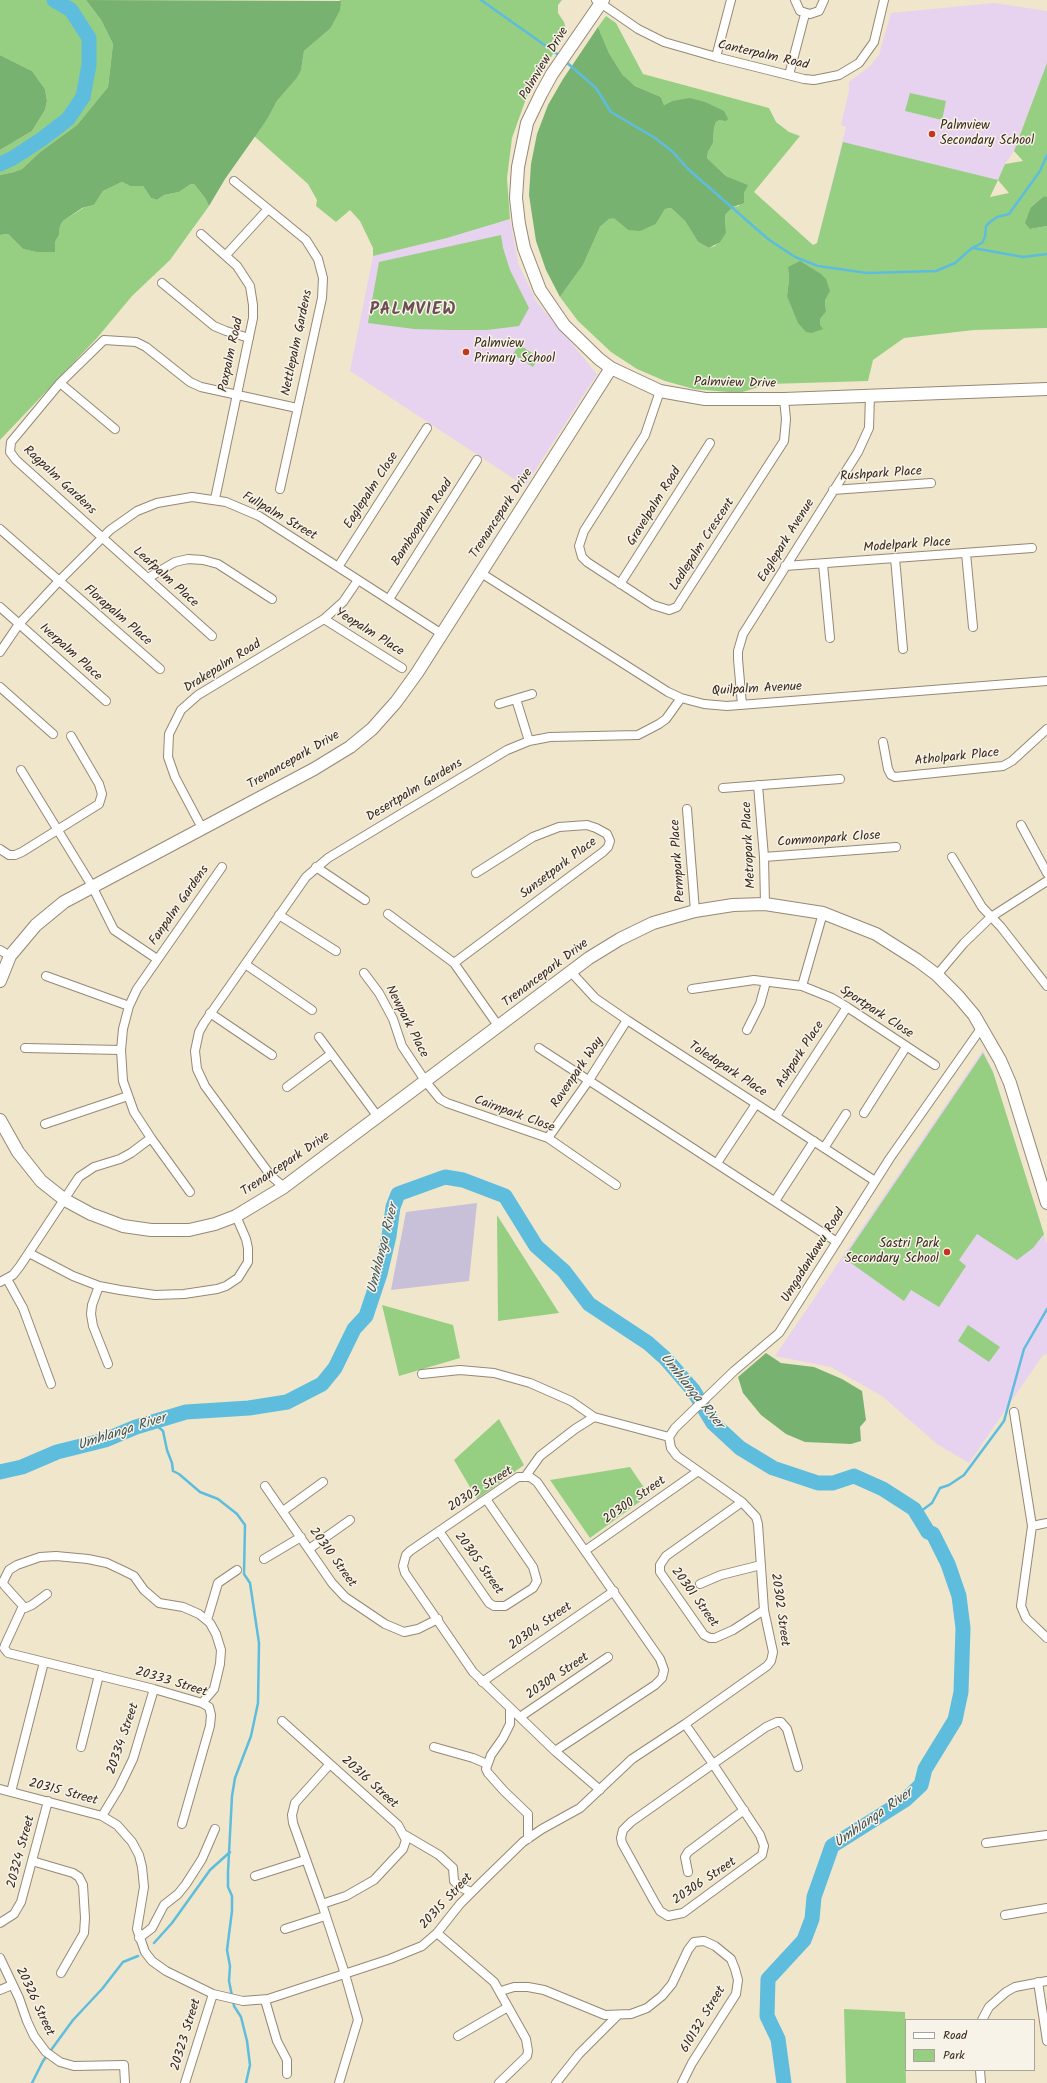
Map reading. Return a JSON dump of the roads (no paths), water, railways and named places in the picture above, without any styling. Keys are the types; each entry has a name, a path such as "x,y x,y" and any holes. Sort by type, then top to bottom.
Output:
{"street":[{"path":"716,57 730,0"},
{"path":"795,0 797,8 805,14 819,11 824,0"},
{"name":"Canterpalm Road","path":"600,1 652,37 673,45 716,57 804,79 840,76 859,63 874,42 884,0"},
{"name":"Palmview Drive","path":"600,1 552,74 527,124 523,141 516,198 519,224 532,272 551,308 579,341 611,368 660,391 705,399 784,399 1047,389"},
{"path":"789,75 805,14"},
{"name":"Nettlepalm Gardens","path":"234,181 306,240 318,259 323,278 322,298 280,489"},
{"path":"226,255 268,209"},
{"name":"Paxpalm Road","path":"201,234 226,255 245,277 252,294 253,318 215,499"},
{"path":"162,283 214,326 249,338"},
{"name":"Ragpalm Gardens","path":"102,538 16,460 10,452 13,437 60,383 97,344 104,340 111,339 136,342 146,347 190,382 201,387 236,395"},
{"name":"Trenancepark Drive","path":"0,981 5,953 64,902 314,769 350,747 372,729 396,702 442,634 611,368"},
{"path":"60,383 114,429"},
{"name":"Ladlepalm Crescent","path":"660,391 645,435 584,531 579,546 582,556 586,562 663,609 669,610 677,606 784,440 786,420 784,399"},
{"name":"Nettlepalm Gardens","path":"236,395 297,408"},
{"name":"Eaglepark Avenue","path":"742,705 738,659 740,643 747,628 865,439 871,419 870,395"},
{"name":"Eaglepalm Close","path":"338,567 427,428"},
{"name":"Gravelpalm Road","path":"620,584 710,443"},
{"name":"Bamboopalm Road","path":"389,599 477,460"},
{"name":"Rushpark Place","path":"833,490 931,483"},
{"name":"Fullpalm Street","path":"0,652 19,624 102,538 137,511 157,503 182,498 215,499 238,505 259,516 442,634"},
{"name":"Florapalm Place","path":"0,528 160,669"},
{"name":"Leafpalm Place","path":"102,538 212,636"},
{"name":"Modelpark Place","path":"785,566 1032,548"},
{"path":"966,553 973,627"},
{"path":"895,558 903,649"},
{"path":"148,578 174,562 188,559 203,560 218,564 272,599"},
{"path":"823,564 830,638"},
{"name":"Quilpalm Avenue","path":"481,573 668,692 681,698 715,706 1047,682"},
{"name":"Drakepalm Road","path":"202,828 175,777 170,762 168,734 181,710 190,701 324,619 343,602 358,580"},
{"name":"Iverpalm Place","path":"0,607 106,701"},
{"name":"Yeopalm Place","path":"324,619 402,668"},
{"path":"0,687 53,734"},
{"path":"500,704 532,694"},
{"path":"516,698 529,741"},
{"name":"Desertpalm Gardens","path":"284,1187 271,1176 210,1094 200,1077 195,1061 196,1041 204,1022 298,887 316,867 328,858 507,750 529,741 550,737 638,735 651,729 666,719 681,698"},
{"name":"Atholpark Place","path":"883,742 888,769 891,775 895,777 1004,766 1012,761 1047,729"},
{"path":"0,849 9,855 15,855 93,809 98,804 102,794 100,784 71,736"},
{"name":"Fanpalm Gardens","path":"20,770 92,886 114,930 157,959"},
{"name":"Metropark Place","path":"723,788 840,779"},
{"name":"Metropark Place","path":"758,785 764,857 765,904"},
{"name":"Permpark Place","path":"688,809 695,910"},
{"name":"Sunsetpark Place","path":"454,963 603,852 608,847 610,840 607,834 587,825 558,827 533,837 476,873"},
{"path":"1022,825 1047,873"},
{"name":"Commonpark Close","path":"764,857 896,847"},
{"path":"952,857 982,907 1001,927 1047,986"},
{"name":"Fanpalm Gardens","path":"190,1192 150,1138 134,1112 123,1081 121,1050 123,1029 129,1006 137,989 222,867"},
{"path":"316,867 365,900"},
{"path":"937,975 964,943 991,917 1047,881"},
{"name":"Trenancepark Drive","path":"0,1120 18,1152 29,1167 41,1181 65,1200 110,1222 151,1230 176,1230 203,1227 236,1216 284,1187 606,947 638,929 667,918 695,910 733,904 765,904 823,913 876,934 905,951 937,975 958,996 982,1027 1000,1060 1010,1083 1047,1203"},
{"path":"802,986 823,913"},
{"path":"279,914 336,951"},
{"path":"388,914 454,963 500,1027"},
{"path":"245,964 312,1010"},
{"name":"Toledopark Place","path":"571,972 595,998 875,1181"},
{"name":"Newpark Place","path":"364,973 379,993 393,1019 402,1046 426,1082"},
{"path":"46,976 129,1006"},
{"name":"Sportpark Close","path":"692,990 740,981 754,980 802,986 826,995 847,1007 935,1065"},
{"path":"747,1030 760,1004 766,982"},
{"name":"Ashpark Place","path":"776,1116 847,1007"},
{"path":"210,1013 272,1055"},
{"name":"Ravenpark Way","path":"548,1138 589,1080 627,1020"},
{"name":"Umgadankawu Road","path":"669,1437 675,1428 696,1410 734,1371 779,1333 875,1181 982,1027"},
{"path":"319,1037 378,1117"},
{"path":"864,1113 906,1047"},
{"path":"25,1048 121,1050"},
{"path":"540,1048 837,1242"},
{"path":"287,1087 331,1054"},
{"name":"Cairnpark Close","path":"426,1082 440,1099 447,1103 548,1138 616,1185"},
{"path":"46,1124 128,1096"},
{"path":"717,1163 756,1104"},
{"path":"824,1148 846,1114"},
{"path":"51,1384 23,1308 4,1280 13,1275 65,1200 79,1177 87,1170 120,1159 131,1153 150,1138"},
{"path":"775,1201 814,1141"},
{"path":"29,1253 62,1272 99,1286 155,1295 198,1293 226,1286 238,1278 248,1262 247,1243 236,1216"},
{"path":"99,1286 92,1305 91,1314 93,1326 108,1364"},
{"path":"422,1374 460,1370 494,1373 530,1383 571,1401 594,1417 669,1437 671,1448 677,1456 697,1472"},
{"path":"1014,1412 1032,1526 1021,1606 1026,1618 1047,1638"},
{"path":"525,1477 540,1456 575,1429 594,1417"},
{"name":"20302 Street","path":"600,1790 632,1759 686,1724 772,1661 773,1652 764,1610 758,1524 753,1513 742,1502 697,1472"},
{"name":"20300 Street","path":"586,1550 697,1472"},
{"name":"20303 Street","path":"555,1751 654,1685 664,1673 660,1659 586,1550 537,1482 525,1477 518,1477 410,1551 406,1555 403,1566 405,1573 482,1682 555,1751 600,1790"},
{"path":"283,1510 323,1482"},
{"name":"20310 Street","path":"265,1486 283,1510 332,1584 345,1597 385,1624 404,1632 410,1632 438,1619"},
{"name":"20305 Street","path":"439,1531 489,1602 494,1606 505,1606 533,1588 537,1581 533,1567 486,1499"},
{"name":"20301 Street","path":"742,1502 666,1556 660,1565 660,1572 704,1635 710,1638 715,1638 727,1633 764,1610"},
{"path":"309,1549 350,1520"},
{"path":"1032,1526 1047,1524"},
{"path":"264,1559 301,1537"},
{"path":"47,1594 26,1608 4,1585 3,1582 12,1567 40,1557 56,1556 88,1559 107,1563 134,1576 144,1590 159,1603 183,1607 207,1620 216,1634 221,1650 214,1689 202,1703"},
{"path":"700,1584 721,1575 761,1565"},
{"path":"207,1620 218,1583 237,1570"},
{"name":"20304 Street","path":"482,1682 614,1591"},
{"name":"20333 Street","path":"23,1606 4,1648 8,1653 154,1689 202,1703 208,1707 212,1715 182,1824"},
{"name":"20309 Street","path":"520,1717 608,1657"},
{"path":"11,1792 44,1662"},
{"path":"81,1747 99,1675"},
{"name":"20334 Street","path":"102,1816 119,1788 133,1759 154,1689"},
{"path":"510,1708 510,1724 487,1764 488,1773 528,1814 528,1839"},
{"path":"282,1721 330,1764"},
{"path":"713,1764 766,1727 777,1722 782,1722 787,1729 798,1767"},
{"name":"20306 Street","path":"686,1724 713,1764 744,1810 763,1842 764,1848 760,1858 683,1913 672,1917 663,1914 654,1901 622,1843 622,1834 631,1822 713,1764"},
{"path":"434,1747 473,1758 487,1764"},
{"name":"20316 Street","path":"339,2083 358,2020 326,1916 293,1823 292,1809 298,1799 330,1764 398,1825 405,1835 439,1855 453,1868 454,1880 460,1887 471,1892"},
{"name":"20315 Street","path":"0,1789 102,1816 124,1833 139,1856 145,1878 137,1929 145,1952 152,1961 166,1970 213,1994 240,2000 265,2000 410,1952 422,1946 437,1932 471,1892 528,1839 580,1808 600,1790"},
{"name":"20324 Street","path":"0,1923 14,1914 21,1902 48,1801"},
{"path":"688,1872 685,1857 688,1852 744,1810"},
{"path":"139,1938 152,1928 164,1905 178,1894 186,1884 202,1859 215,1829"},
{"path":"322,1904 346,1896 374,1880 403,1849 406,1840 405,1835"},
{"path":"986,1843 1047,1836"},
{"path":"32,1860 73,1873 79,1877 83,1885 85,1918 84,1933 61,1973"},
{"path":"255,1876 305,1860"},
{"path":"1005,1915 1047,1908"},
{"path":"285,1929 326,1916"},
{"path":"437,1932 489,1976 501,1991 508,2007 526,2038 528,2050 527,2056 499,2083"},
{"name":"610132 Street","path":"501,1991 514,1987 544,1990 575,2002 594,2012 617,2016 639,2012 662,1996 672,1984 688,1950 694,1942 704,1941 723,1951 731,1959 737,1974 736,1994 692,2063 682,2083"},
{"name":"20326 Street","path":"0,1958 32,2031 46,2052 60,2062 74,2066 124,2066 125,2083"},
{"path":"982,2019 989,2006 1006,1992 1015,1987 1047,1981"},
{"path":"1038,1982 1047,2041"},
{"path":"0,1990 12,1985"},
{"name":"20323 Street","path":"185,2083 213,1994"},
{"path":"265,2000 277,2041 287,2060 287,2074"},
{"path":"458,2036 508,2007"},
{"path":"556,2083 579,2054 617,2016"},
{"path":"980,2071 981,2083"}],"waterway":[{"name":"Umhlanga River","path":"0,164 13,158 42,139 68,119 83,97 89,65 89,38 71,10 54,0"},
{"path":"481,0 560,56"},
{"path":"565,61 596,88 611,112 655,138 673,152 688,169 768,239 795,257 818,266 867,273 936,271 955,263 972,248 982,243 985,237 986,226 990,222 997,217 1009,214 1040,171 1047,155"},
{"path":"973,248 1023,257 1047,254"},
{"name":"Umhlanga River","path":"0,1472 22,1467 57,1452 105,1440 136,1427 186,1412 249,1408 287,1402 322,1384 335,1368 354,1329 366,1316 380,1274 389,1236 393,1207 398,1194 445,1177 463,1180 505,1196 536,1246 564,1271 589,1304 648,1343 666,1359 693,1390 713,1423 740,1448 773,1468 818,1483 833,1483 854,1476 883,1489 914,1509 928,1532 933,1534 948,1564 959,1596 963,1628 961,1692 955,1720 925,1769 921,1785 905,1800 832,1846 814,1897 812,1919 804,1940 768,1979 767,2016 778,2039 784,2083"},
{"path":"917,1514 932,1503 940,1488 949,1485 964,1475 1004,1421 1024,1349 1047,1309"},
{"path":"154,1423 163,1431 173,1471 179,1474 200,1492 218,1499 237,1514 245,1525 244,1574 250,1583 259,1643 258,1703 251,1736 235,1778 232,1796 228,1872 228,1887 232,1896 232,1911 227,1950 230,1966 229,1981 234,2006 241,2017 247,2041 250,2065 246,2083"},
{"path":"154,1943 172,1923 210,1870 230,1852"},
{"path":"32,2083 43,2061 73,2020 102,1989 123,1962 138,1956"}],"place":[{"name":"Palmview Secondary School","path":"932,134"},
{"name":"Palmview Primary School","path":"466,352"},
{"name":"Sastri Park Secondary School","path":"947,1252"}],"district":[{"name":"PALMVIEW","path":"413,311"}]}
